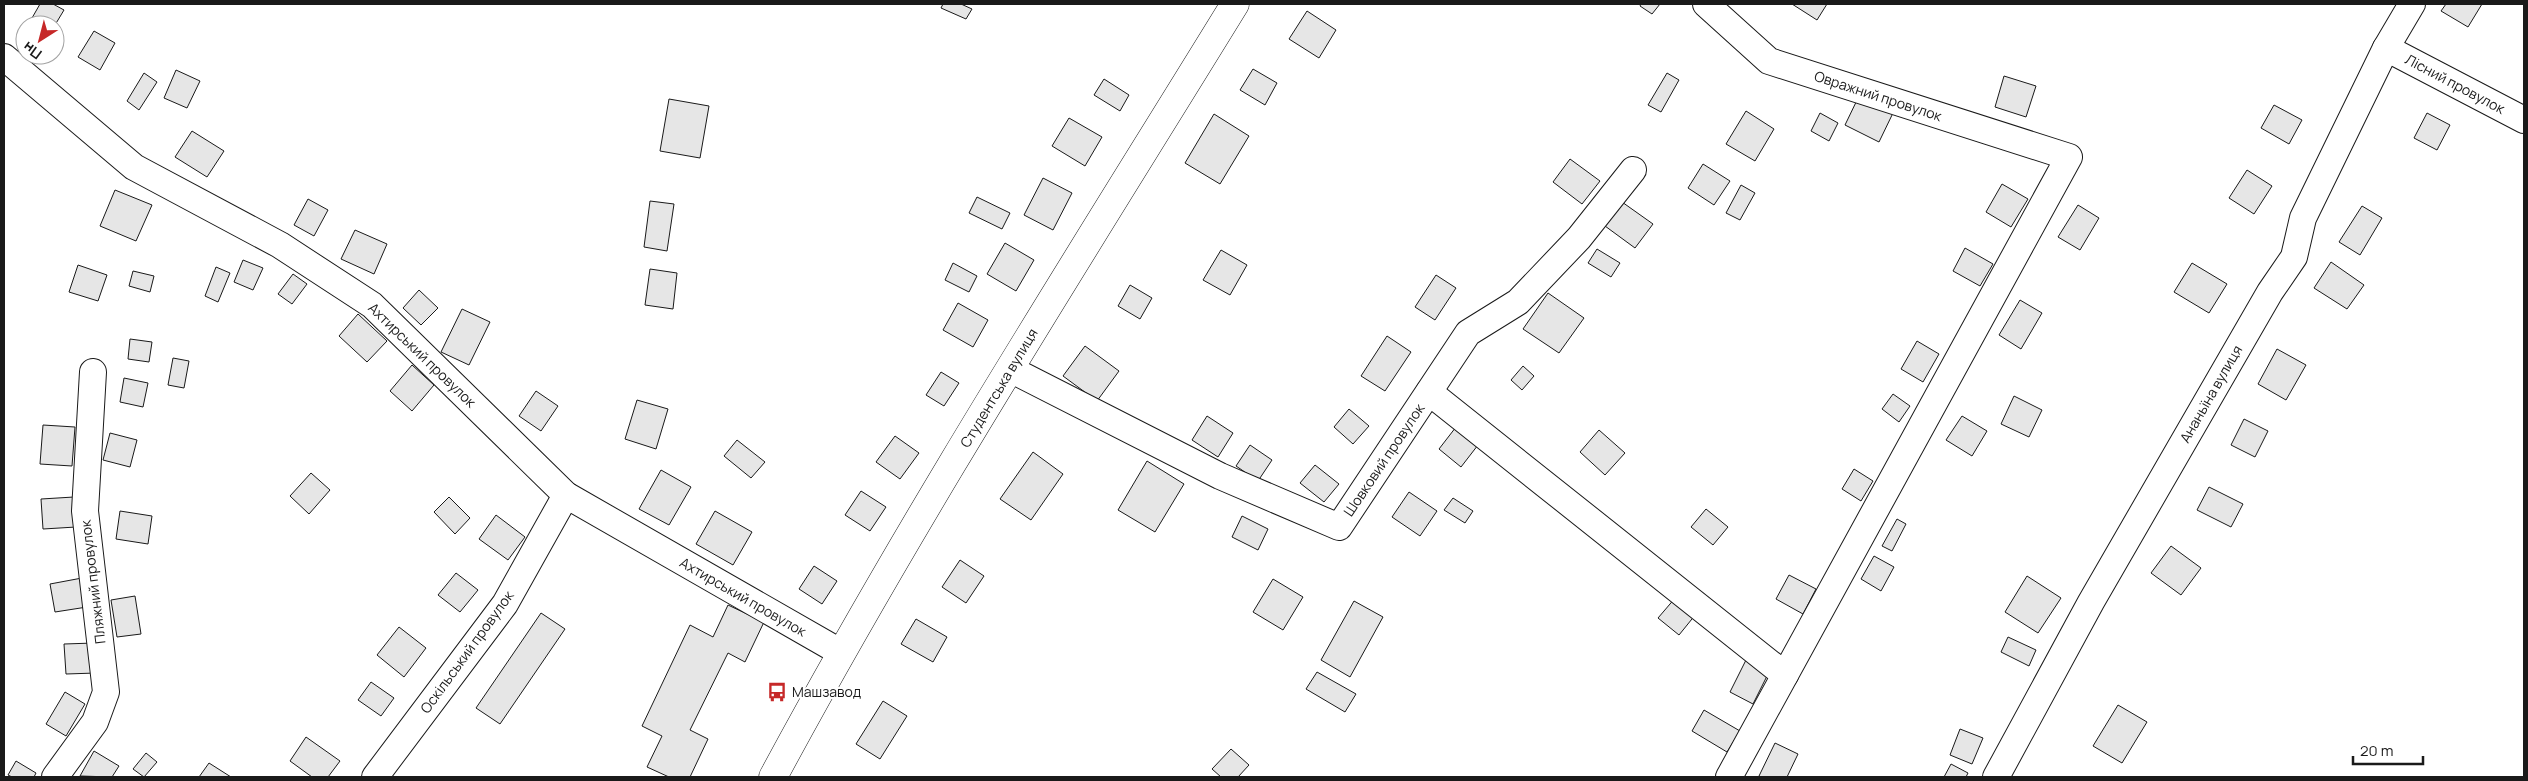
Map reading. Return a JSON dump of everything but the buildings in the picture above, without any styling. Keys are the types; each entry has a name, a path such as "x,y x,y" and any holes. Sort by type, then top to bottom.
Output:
{"main road":[{"name":"Студентська вулиця","path":"773,777 840,652 1010,370 1235,4"}],"street":[{"name":"Овражний провулок","path":"1706,4 1768,60 2069,157 1785,675"},
{"name":"Ананьїна вулиця","path":"1996,777 2091,602 2270,292 2294,257 2303,218 2386,48 2412,4"},
{"name":"Лісний провулок","path":"2386,48 2524,120"},
{"name":"Ахтирський провулок","path":"4,57 134,166 280,245 372,305 566,495 840,652"},
{"name":"Шовковий провулок","path":"1010,370 1220,476 1340,527 1468,333 1518,302 1579,238 1633,170"},
{"name":"Пляжний провулок","path":"55,777 95,722 106,692 85,511 92,372"},
{"path":"1429,392 1785,675 1729,777"},
{"name":"Оскільський провулок","path":"375,777 504,604 566,495"}],"place":[{"name":"Машзавод","path":"777,692"}]}
